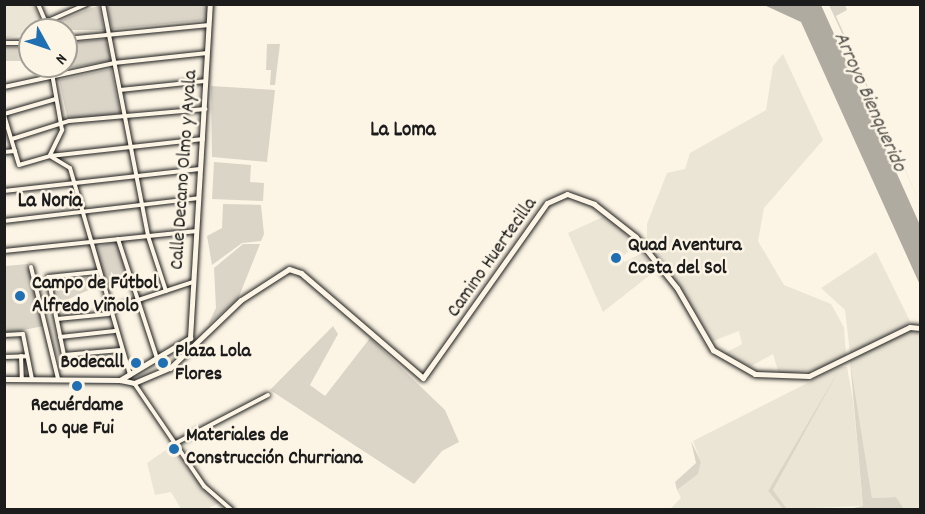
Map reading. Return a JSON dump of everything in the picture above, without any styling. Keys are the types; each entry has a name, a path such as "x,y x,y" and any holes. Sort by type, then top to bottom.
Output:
{"street":[{"path":"38,4 46,18"},
{"path":"55,18 87,4"},
{"path":"103,4 141,205 148,236 166,291"},
{"name":"Calle Decano Olmo y Ayala","path":"190,338 204,139 210,4"},
{"path":"78,38 209,25"},
{"path":"78,69 208,53"},
{"path":"4,87 35,78"},
{"path":"50,156 61,124 53,78"},
{"path":"120,90 207,81"},
{"path":"56,99 4,115 19,165 50,156 204,139"},
{"path":"12,140 61,124 205,109"},
{"path":"4,152 15,151"},
{"path":"50,156 70,168 88,242 131,376"},
{"path":"4,191 201,169"},
{"name":"Camino Huertecilla","path":"195,344 241,300 289,269 301,273 423,378 548,203 567,194 594,204 636,237 677,288 713,350 754,374 809,376 910,327 921,328"},
{"path":"4,221 199,198"},
{"path":"4,251 197,231"},
{"path":"118,239 157,359"},
{"path":"31,267 58,380"},
{"path":"97,272 48,277 64,355 121,350"},
{"path":"57,319 109,312 137,300 193,282"},
{"path":"60,337 115,331"},
{"path":"4,335 23,334 32,379"},
{"path":"4,379 120,380 134,383 170,368 195,344 190,338 131,376 120,380"},
{"path":"21,356 22,379"},
{"path":"4,357 27,356"},
{"path":"134,383 204,486 232,510"},
{"path":"174,444 268,395"}],"shaded area":[{"path":"5,5 34,5 40,18 18,18 18,35 5,38"},
{"path":"99,5 104,30 78,30 78,18 68,18"},
{"path":"107,5 207,5 207,20 112,29"},
{"path":"764,5 821,5 920,225 920,285 801,22"},
{"path":"829,5 845,5 847,10 836,16 920,203"},
{"path":"106,39 111,61 78,66 78,42"},
{"path":"267,44 280,44 275,85 270,85 271,70 266,70"},
{"path":"5,47 18,47 18,61 5,61"},
{"path":"783,54 823,140 764,208 758,241 784,285 831,304 844,327 846,356 815,370 779,374 773,354 751,366 722,355 742,344 739,331 713,341 680,286 647,250 647,224 667,173 685,169 690,153 766,110 773,66"},
{"path":"111,69 120,113 69,124 59,80 78,78 78,76"},
{"path":"211,86 275,90 267,162 212,157"},
{"path":"214,162 251,165 250,182 264,183 263,201 212,199"},
{"path":"223,204 261,205 264,234 261,241 242,243 212,265 207,236 222,228"},
{"path":"607,215 637,244 621,258 625,262 642,253 655,271 603,312 568,233"},
{"path":"116,241 128,278 104,286 92,249"},
{"path":"243,244 260,244 238,299 208,325 216,308 214,268"},
{"path":"876,252 911,323 850,353 845,310 821,288"},
{"name":"Campo de Fútbol Alfredo Viñolo","path":"28,264 43,326 5,334 5,266"},
{"path":"93,275 98,286 61,302 56,291"},
{"path":"333,326 338,334 310,385 325,396 370,338 445,410 459,442 442,451 414,484 270,390"},
{"path":"909,331 920,332 920,509 904,509 896,497 872,498 850,361"},
{"path":"850,361 872,498 896,497 904,509 848,509 863,506"},
{"path":"839,367 847,367 853,400 863,506 787,509 773,490 824,397 768,491 783,509 669,510 681,498 677,490 698,473 701,462 693,441"},
{"path":"839,370 773,490 787,509 783,509 768,491"},
{"path":"691,441 701,462 698,474 677,490 675,482 696,463"},
{"path":"173,445 191,474 221,502 207,509 181,509 171,492 155,495 147,463"}],"place":[{"name":"Quad Aventura Costa del Sol","path":"616,258"},
{"name":"Campo de Fútbol Alfredo Viñolo","path":"20,296"},
{"name":"Bodecall","path":"136,363"},
{"name":"Plaza Lola Flores","path":"163,363"},
{"name":"Recuérdame Lo que Fui","path":"77,386"},
{"name":"Materiales de Construcción Churriana","path":"174,449"}],"district":[{"name":"La Loma","path":"403,131"},
{"name":"La Noria","path":"50,202"}],"water label":[{"name":"Arroyo Bienquerido","path":"869,102"}]}
